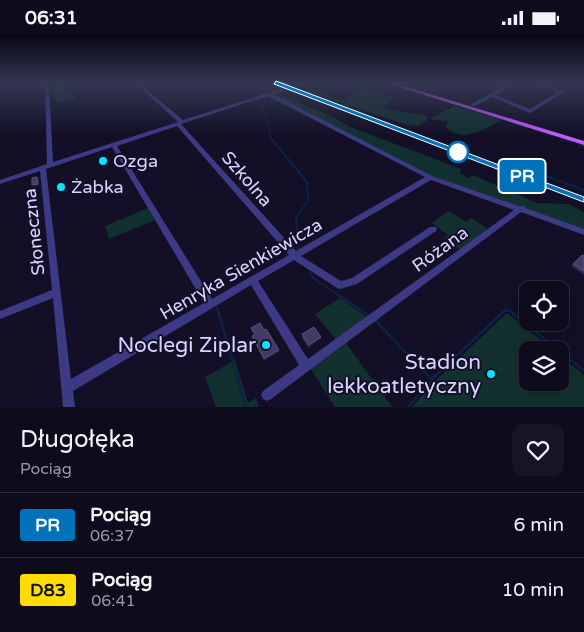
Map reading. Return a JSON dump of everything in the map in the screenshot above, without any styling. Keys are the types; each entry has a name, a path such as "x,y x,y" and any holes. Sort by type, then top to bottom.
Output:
{"main road":[{"path":"445,100 584,143"},
{"path":"457,100 584,139"}],"street":[{"name":"Słoneczna","path":"47,100 47,166 69,407"},
{"name":"Szkolna","path":"155,100 179,123 295,255 337,283 348,284 433,229"},
{"path":"0,182 249,100"},
{"path":"281,100 430,177 522,208 584,232"},
{"path":"473,105 481,100"},
{"path":"504,100 530,111 548,100"},
{"path":"113,144 210,305"},
{"name":"Henryka Sienkiewicza","path":"67,388 430,177"},
{"name":"Różana","path":"267,395 522,208"},
{"path":"253,280 306,366"},
{"name":"Słoneczna","path":"0,315 57,292"}],"green space":[{"path":"57,100 70,100 58,103"},
{"path":"284,100 294,100 333,117 348,126 461,169 460,173 469,178 473,175 537,203 568,204 584,212 584,230 425,174"},
{"path":"334,100 390,100 382,108 428,116 426,121 418,126 408,125"},
{"path":"455,106 501,120 473,134 466,135 453,132 446,127 448,121 429,119"},
{"path":"148,208 155,220 109,239 105,226"},
{"path":"449,211 466,222 472,218 488,229 460,250 444,238 448,235 432,223"},
{"path":"340,298 367,317 336,340 315,314"},
{"name":"Stadion lekkoatletyczny","path":"507,313 519,323 519,331 529,331 542,341 519,341 519,391 569,391 569,363 584,375 584,407 412,407 436,380"},
{"path":"346,343 392,407 335,407 311,369"},
{"path":"235,360 248,403 256,398 259,407 216,407 205,377"}],"building":[{"path":"37,177 38,184 32,185 32,178"},
{"path":"582,255 584,256 584,271 573,264"},
{"name":"Noclegi Ziplar","path":"260,323 279,350 264,359 252,336 255,335 251,328"},
{"path":"314,327 321,337 309,345 302,334"}],"waterway":[{"path":"261,101 271,138"},
{"path":"515,124 527,128"},
{"path":"533,130 553,136"},
{"path":"270,137 307,182 308,201 296,218 298,249"},
{"path":"562,139 571,142"},
{"path":"579,145 584,146"},
{"path":"501,159 584,190"},
{"path":"310,273 314,279 340,296"},
{"path":"338,295 370,316"},
{"path":"217,307 246,407"},
{"path":"432,379 505,310 510,311 547,341"},
{"path":"374,319 432,380 408,407"},
{"path":"569,358 584,371"}],"railway":[{"path":"322,100 423,138"},
{"path":"420,137 584,199"}],"train":[{"name":"PR","path":"322,100 584,199"}],"place":[{"name":"Ozga","path":"103,161"},
{"name":"Żabka","path":"61,187"},
{"name":"Noclegi Ziplar","path":"266,345"},
{"name":"Stadion lekkoatletyczny","path":"491,374"}]}
